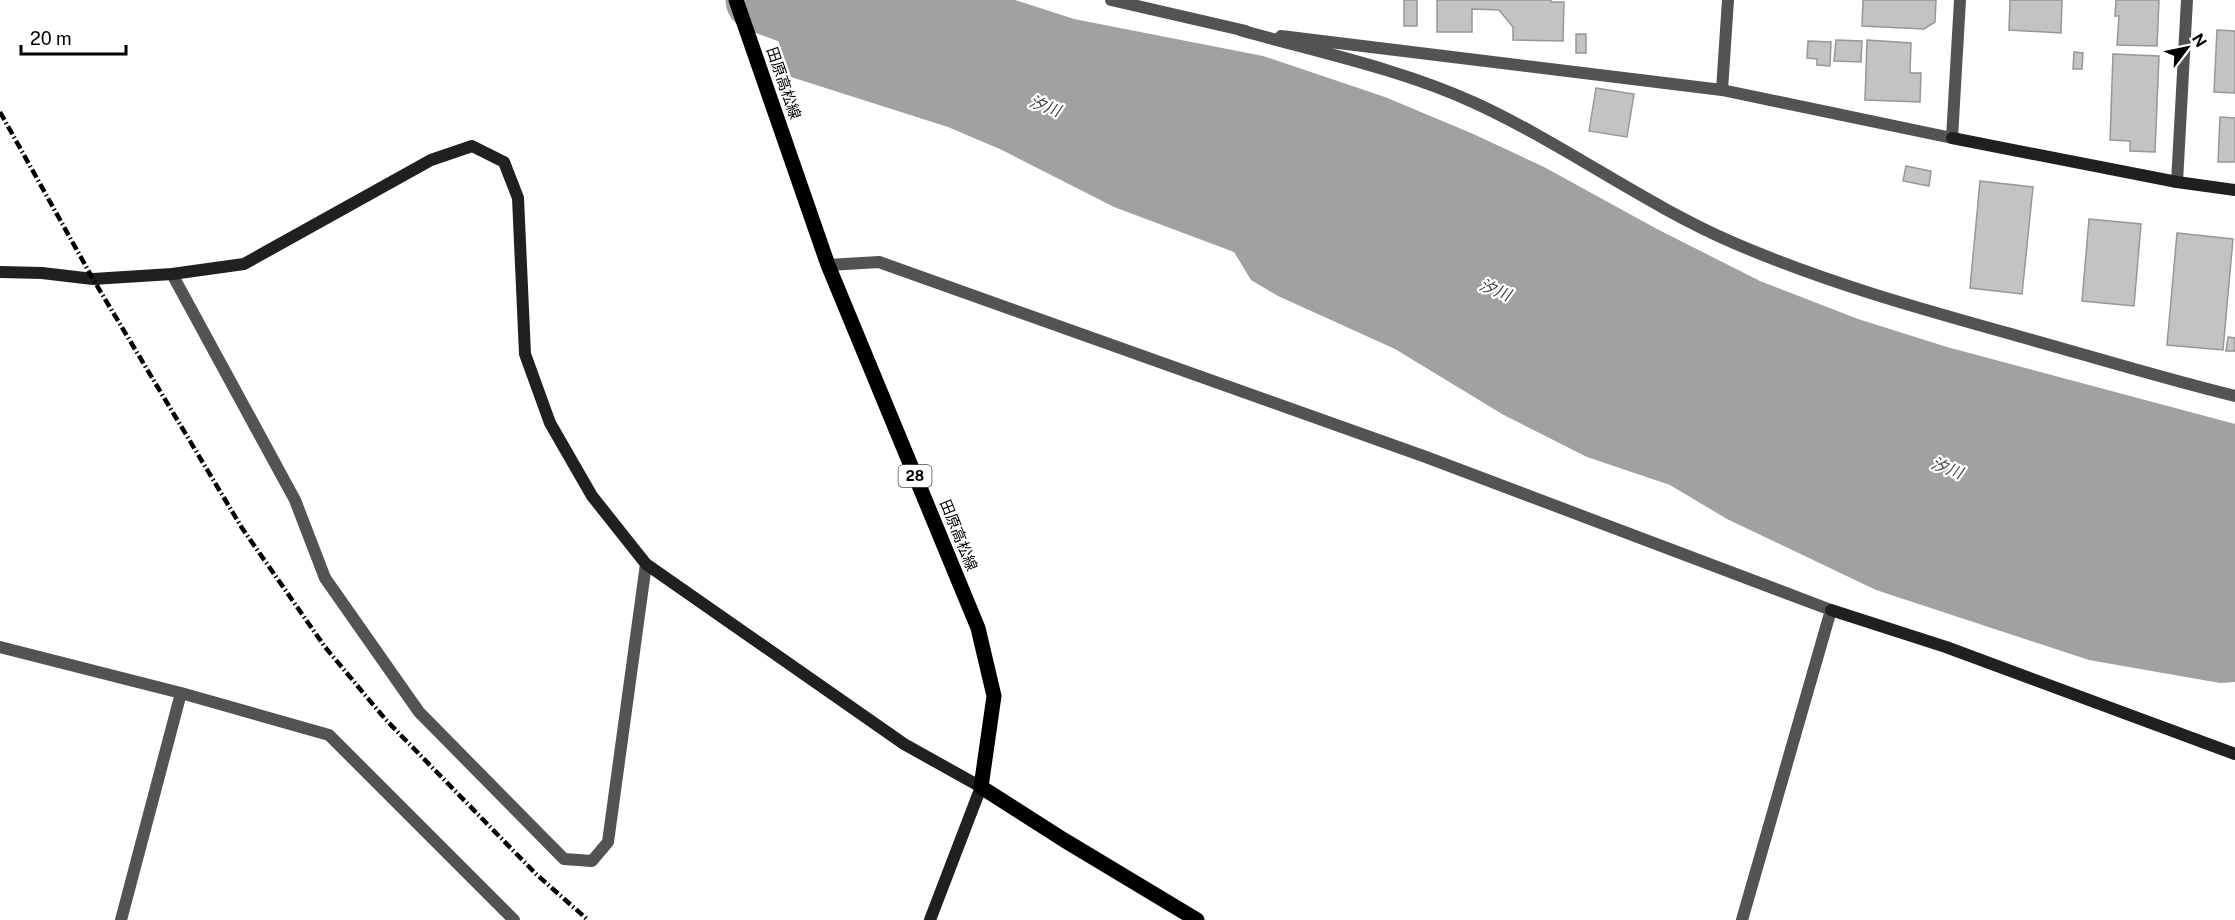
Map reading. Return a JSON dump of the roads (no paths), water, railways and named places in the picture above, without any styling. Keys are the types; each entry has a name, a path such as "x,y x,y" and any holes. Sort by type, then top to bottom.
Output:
{"main road":[{"name":"田原高松線","path":"736,0 828,265 978,628 994,696 981,787"},
{"path":"981,787 1197,920"}],"street":[{"path":"1111,0 1240,30 1404,76 1473,102 1731,242 1868,294 2235,396"},
{"path":"1722,90 1728,0"},
{"path":"1952,138 1960,0"},
{"path":"2177,182 2187,0"},
{"path":"1240,30 1722,90 2177,182 2235,190"},
{"path":"0,272 42,273 93,279 172,274 244,264 431,160 472,146 504,162 518,198 525,354 550,423 592,496 646,564 904,744 981,787 930,920"},
{"path":"828,265 879,262 1426,457 1831,610 1946,647 2235,754"},
{"path":"172,274 295,500 326,578 419,712 564,859 592,861 608,842 646,564"},
{"path":"1742,920 1831,610"},
{"path":"0,647 181,693 329,735 514,920"},
{"path":"122,920 181,693"}],"water":[{"path":"764,0 1015,0 1074,19 1263,56 1385,97 1471,133 1544,167 1657,229 1760,281 1858,319 1947,347 2235,424 2235,682 2220,683 2089,660 1876,590 1727,519 1670,485 1587,457 1502,414 1395,349 1278,296 1251,280 1234,252 1114,207 1002,150 948,127 791,77"}],"waterway":[{"name":"汐川","path":"757,0 845,32"}],"railway":[{"path":"0,112 93,279 242,528 325,647 386,720 536,874 588,920"}]}
